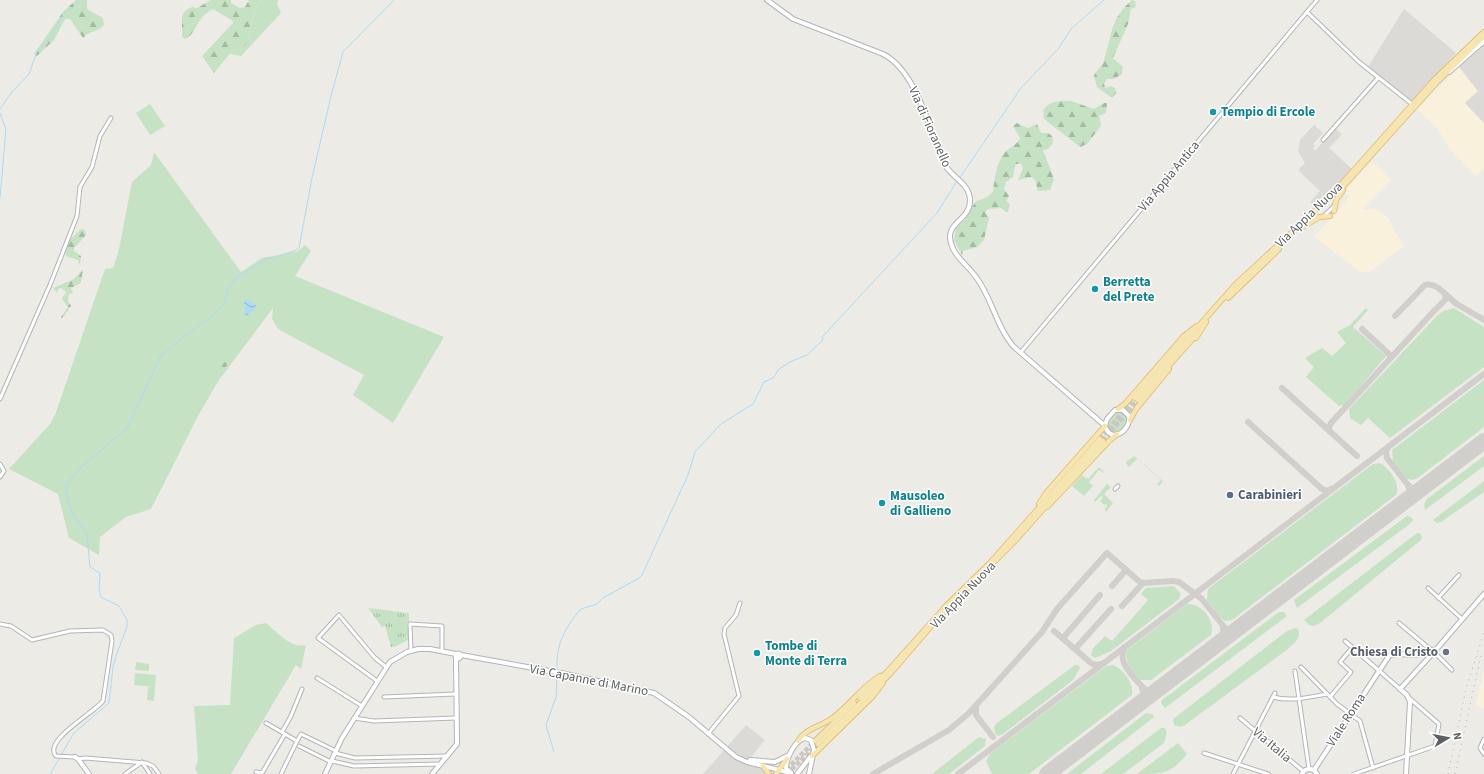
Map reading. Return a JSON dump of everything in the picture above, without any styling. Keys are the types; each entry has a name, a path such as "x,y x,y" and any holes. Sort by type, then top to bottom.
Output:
{"main road":[{"name":"Via Appia Nuova","path":"1207,321 1235,285 1331,196 1412,104 1440,74 1484,32"},
{"name":"Via Appia Nuova","path":"1137,399 1237,289 1303,227 1350,179 1442,77 1484,36"},
{"path":"1334,211 1336,199 1350,179"},
{"path":"1303,227 1315,219 1330,216"},
{"path":"1118,409 1125,404 1184,336 1207,321"},
{"path":"1130,420 1136,409 1196,338 1207,321"},
{"path":"1036,512 1046,493 1105,426"},
{"path":"1036,512 1052,502 1117,434"},
{"name":"Via Appia Nuova","path":"816,742 888,673 938,618 1010,546 1036,512 1102,440"},
{"path":"798,742 805,733 832,718 868,685 888,673"},
{"path":"812,756 873,696 888,673"},
{"path":"778,772 787,759"},
{"path":"763,766 769,774"}],"street":[{"name":"Via di Fioranello","path":"767,0 793,19 884,54 899,65 912,84 945,165 964,184 969,194 970,204 963,218 952,229 951,242 958,257 980,282 1010,342 1021,352"},
{"name":"Via Appia Antica","path":"1021,352 1317,0"},
{"path":"1307,12 1359,62 1412,104"},
{"path":"1442,77 1457,66 1484,40"},
{"path":"1323,140 1378,78"},
{"path":"0,400 50,285 77,216 80,187 92,167 100,136 111,118"},
{"path":"1324,216 1335,205"},
{"path":"1021,352 1105,426 1110,433 1117,434 1128,426 1130,420 1127,412 1118,409 1114,411 1107,419 1105,426"},
{"path":"1097,420 1102,421 1107,419"},
{"path":"0,464 4,470 0,477"},
{"path":"1115,489 1118,486"},
{"path":"1438,598 1459,575"},
{"path":"1428,588 1462,619"},
{"path":"1400,689 1484,594"},
{"path":"708,734 737,701 740,694 736,685 724,634 726,628 736,615 740,603"},
{"path":"377,682 318,638 327,626 339,615 374,657 386,667"},
{"path":"1399,623 1425,644 1430,654 1440,658 1452,670"},
{"path":"0,624 12,627 32,640 70,631 103,630 111,635 112,641 104,701 61,737 53,748 53,753 56,756 142,762 152,766 159,774"},
{"path":"325,774 354,718 386,667 393,660 411,651 410,624 442,626 442,652"},
{"path":"1345,641 1440,725 1434,747 1354,774"},
{"path":"1273,697 1283,700 1328,696 1351,672 1340,662 1352,648"},
{"name":"Via Capanne di Marino","path":"411,651 424,649 442,652 560,673 654,693 708,734 727,751 743,760 778,772 792,774"},
{"name":"Viale Roma","path":"1311,769 1390,655 1410,656 1430,654"},
{"path":"432,774 457,744 455,694 456,664 458,656"},
{"path":"1301,667 1328,696 1360,721 1373,768"},
{"path":"1295,671 1311,769 1317,774"},
{"path":"317,678 362,706"},
{"path":"282,732 291,716 302,689"},
{"path":"1233,774 1274,693"},
{"path":"384,697 455,694"},
{"path":"1406,774 1410,706 1408,697"},
{"path":"1410,706 1415,703"},
{"path":"354,718 374,721 456,718"},
{"name":"Via Italia","path":"1240,718 1303,773"},
{"path":"266,723 296,741"},
{"path":"256,772 262,773 285,734"},
{"path":"280,774 296,741 302,734 336,752 355,758 448,756"},
{"path":"792,774 786,768 787,759 798,742 803,738 811,740 814,746 809,774"},
{"path":"1484,739 1481,745 1481,750 1484,754"},
{"path":"300,746 332,761 354,766 441,764"},
{"path":"1204,753 1268,774"},
{"name":"Via Capanne di Marino","path":"743,760 776,762 790,754"},
{"path":"797,774 812,756"},
{"path":"76,758 89,774"},
{"path":"125,774 142,762"},
{"path":"142,762 150,774"},
{"path":"1303,773 1311,769"}],"shaded area":[{"path":"1404,9 1456,53 1411,102 1368,67"},
{"path":"1484,44 1484,123 1465,103 1478,91 1459,67"},
{"path":"1459,67 1478,91 1465,103 1484,123 1484,168 1476,177 1449,148 1437,128 1417,109"},
{"path":"1314,125 1323,133 1313,144 1315,146 1313,148 1315,151 1335,128 1342,134 1329,148 1352,169 1316,207 1310,202 1320,191 1298,170 1305,163 1298,151 1300,140"},
{"path":"1372,161 1391,180 1363,208 1364,210 1375,208 1389,218 1393,229 1404,246 1370,272 1360,272 1314,237 1349,197 1344,191"},
{"path":"1484,670 1484,709 1476,705"},
{"path":"746,725 765,740 748,761 791,774 703,774"}],"green space":[{"path":"76,0 87,0 87,9 103,18 104,25 83,38 70,19 65,19 54,40 37,56 34,54 63,12"},
{"path":"211,0 231,0 231,3 240,8 245,7 249,0 262,0 255,11 247,43 240,50 232,51 214,73 202,56 233,23 233,21 213,9 203,16 189,37 185,39 182,37 182,16 186,10 192,7 197,8"},
{"path":"262,0 278,0 277,4 281,13 241,56 230,54 232,51 240,50 247,43 255,11"},
{"path":"1132,0 1135,1 1136,7 1131,9 1128,24 1113,58 1123,67 1122,74 1114,79 1107,79 1104,83 1105,88 1111,86 1115,88 1116,93 1112,98 1097,87 1094,76 1103,62 1115,21 1119,14"},
{"path":"1059,101 1071,101 1094,109 1104,103 1107,103 1106,113 1099,116 1101,126 1087,144 1080,147 1044,119 1043,110 1049,104"},
{"path":"150,104 165,126 150,135 136,113"},
{"path":"1017,123 1028,128 1037,124 1041,133 1048,133 1052,136 1053,143 1048,149 1043,150 1054,179 1050,190 1038,191 1035,180 1031,177 1018,180 1023,168 1021,164 1015,164 1013,177 1006,182 1004,189 1009,196 1006,201 1010,204 1008,212 1001,208 988,209 985,212 989,218 984,240 977,247 963,251 962,255 954,240 956,228 965,220 975,202 987,197 993,192 995,176 1000,160 1006,151 1016,144 1020,138 1013,126"},
{"path":"154,152 241,272 262,258 298,251 305,245 311,251 295,276 444,337 393,423 353,395 364,375 278,329 272,319 273,308 219,380 199,414 151,509 126,517 100,537 99,555 69,538 58,494 9,469 50,424 55,415 105,269 113,268 119,249 132,182 151,165"},
{"path":"81,229 85,230 86,235 74,248 74,251 81,256 80,266 78,260 66,256 65,252 69,241"},
{"path":"83,269 81,283 71,288 73,293 69,294 68,301 71,306 62,319 61,317 68,307 62,299 66,292 61,288 58,289 57,293 53,288 74,279"},
{"path":"1366,308 1368,310 1353,327 1386,356 1348,401 1344,405 1339,406 1306,377 1314,367 1305,358 1322,348 1332,356 1346,343 1337,332 1350,325"},
{"path":"1454,308 1484,327 1484,367 1390,438 1368,418 1361,425 1350,418 1349,409 1436,317 1443,311"},
{"path":"224,361 228,364 220,374 217,374 214,369"},
{"path":"1484,380 1484,427 1419,477 1413,480 1407,479 1393,461 1392,450"},
{"path":"1118,411 1122,411 1128,417 1126,424 1122,429 1113,432 1109,430 1108,423"},
{"path":"1134,456 1163,481 1159,486 1157,484 1161,480 1137,459 1129,467 1127,465 1126,462"},
{"path":"1484,456 1484,466 1425,510 1424,504 1427,499"},
{"path":"1380,463 1394,477 1397,486 1396,495 1232,620 1225,621 1220,617 1207,600 1208,589 1373,464"},
{"path":"1099,467 1104,472 1103,473 1099,470 1089,482 1093,486 1084,496 1072,486 1082,475 1088,479"},
{"path":"1484,481 1484,492 1441,522 1437,523 1433,520"},
{"path":"1107,484 1111,487 1104,494 1113,503 1106,512 1105,510 1107,505 1104,505 1100,501 1103,497 1101,496 1095,502 1094,500"},
{"path":"1407,516 1411,517 1413,520 1411,523 1297,608 1294,600"},
{"path":"1417,533 1420,533 1422,537 1421,540 1320,623 1314,626 1309,625 1304,620"},
{"path":"1174,586 1181,594 1179,599 1111,651 1095,658 1091,655 1093,648 1105,636 1112,641 1148,600 1141,594 1146,588"},
{"path":"1187,604 1198,606 1210,619 1212,630 1211,635 1151,680 1140,680 1128,663 1126,655 1127,650"},
{"path":"368,608 409,613 409,622 407,623 411,638 395,647 391,647 385,626 382,627"},
{"path":"1279,612 1284,612 1287,616 1165,708 1161,703 1162,700"},
{"path":"266,623 284,639 295,645 306,645 301,669 296,665 231,774 198,774 195,769 198,760 194,706 230,705 234,638 256,625"},
{"path":"1295,628 1298,629 1299,632 1298,638 1288,649 1185,725 1180,727 1174,725 1173,719 1287,631"},
{"path":"136,662 149,664 149,671 135,670"},
{"path":"1075,665 1078,665 1080,668 1073,680 1003,734 999,736 995,734 994,727 997,723"},
{"path":"1113,665 1121,670 1127,677 1130,682 1132,695 1029,774 992,774 986,761 990,754 1106,666"},
{"path":"135,673 156,675 155,687 134,685"},
{"path":"148,687 155,687 154,701 147,700"},
{"path":"1146,713 1152,714 1154,717 1081,774 1067,774"},
{"path":"1161,728 1165,728 1167,732 1164,743 1123,774 1101,774"},
{"path":"979,737 986,739 985,746 949,774 932,774"},
{"path":"1178,743 1187,754 1176,766 1166,772 1137,774"}],"water":[{"path":"247,299 256,305 255,309 246,317 244,301"}],"waterway":[{"path":"0,109 12,92 29,74 38,49 47,43 64,14 76,5 79,0"},
{"path":"61,755 74,733 109,703 113,667 127,627 127,620 119,606 101,597 99,589 100,573 90,567 87,535 71,510 66,485 79,469 128,427 160,357 218,311 225,302 228,289 236,278 264,260 270,258 275,260 277,257 299,248 312,178 343,52 394,0"},
{"path":"959,179 1021,88 1059,48 1071,29 1104,0"},
{"path":"0,113 6,129 0,198"},
{"path":"557,670 559,646 564,633 578,612 581,609 597,604 603,598 642,575 688,475 695,452 721,424 753,404 764,382 773,378 779,369 790,362 807,355 822,341 823,336 937,213 957,181"},
{"path":"554,752 546,725 556,697 557,673"},
{"path":"50,774 59,759"}],"taxiway":[{"path":"1395,316 1425,285 1429,284 1438,288 1457,304"},
{"path":"1330,432 1329,428 1331,423 1446,299 1445,295"},
{"path":"1455,303 1484,320"},
{"path":"1362,329 1391,356 1390,358"},
{"path":"958,774 1484,374"},
{"path":"1282,388 1357,456"},
{"path":"1248,422 1322,489 1327,491 1331,489"},
{"path":"1388,447 1386,452 1387,458 1408,485 1413,489 1421,489"},
{"path":"1406,500 1410,492 1408,485"},
{"path":"873,774 949,730 969,713 1042,632 1057,609 1107,553 1141,583 1179,582 1202,599 1225,628 1231,630 1239,627"},
{"path":"1112,586 1126,570"},
{"path":"1122,606 1143,583"},
{"path":"1063,638 1100,595"},
{"path":"1075,649 1111,609"},
{"path":"1219,643 1224,637 1223,627"},
{"path":"1054,631 1091,663 1095,665 1102,664"},
{"path":"1125,647 1123,660 1130,673 1138,683 1150,692 1158,690"},
{"path":"1140,703 1144,695 1142,688"},
{"path":"976,707 976,715 993,737"}],"runway":[{"path":"1047,774 1484,441"}],"tunnel":[{"path":"1100,439 1135,398"},
{"path":"1103,441 1138,400"},
{"path":"782,774 814,742"},
{"path":"787,774 818,744"}],"railway":[{"path":"1448,774 1466,689 1484,632"},
{"path":"1455,774 1481,655"}],"place":[{"name":"Tempio di Ercole","path":"1213,112"},
{"name":"Berretta del Prete","path":"1095,289"},
{"name":"Carabinieri","path":"1230,495"},
{"name":"Mausoleo di Gallieno","path":"882,503"},
{"name":"Chiesa di Cristo","path":"1446,652"},
{"name":"Tombe di Monte di Terra","path":"757,653"}]}
